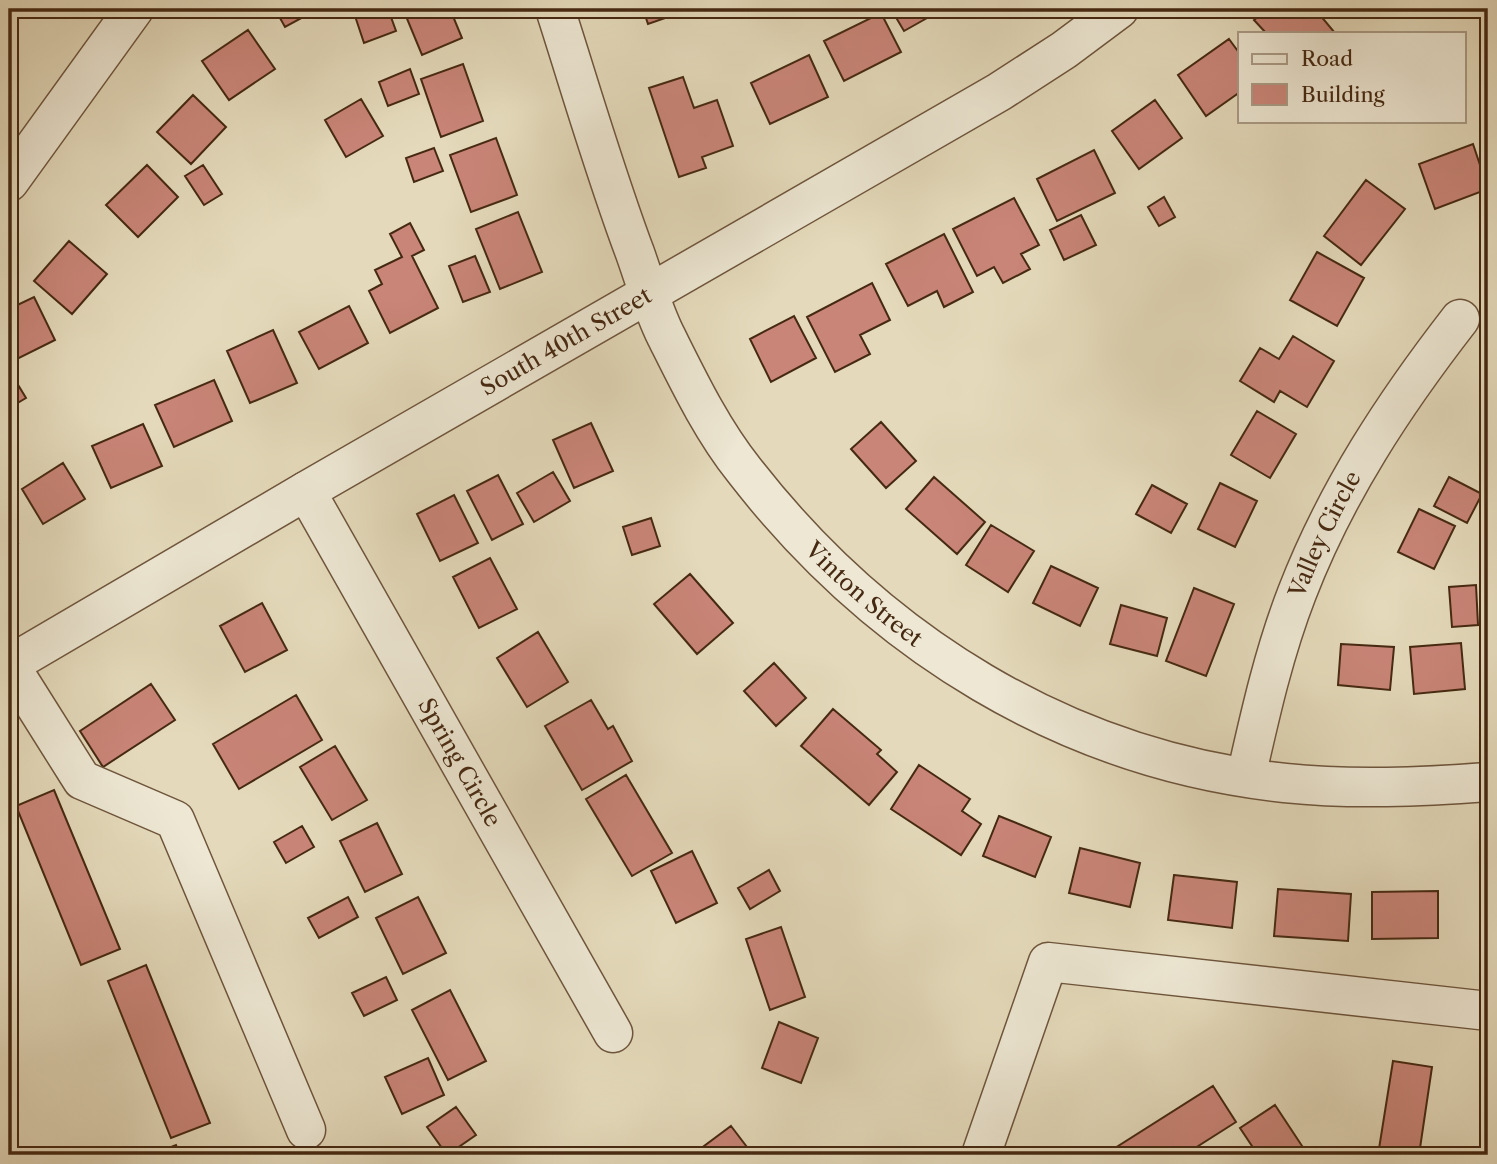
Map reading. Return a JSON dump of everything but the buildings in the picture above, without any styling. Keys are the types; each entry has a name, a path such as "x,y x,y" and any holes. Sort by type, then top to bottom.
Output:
{"street":[{"path":"9,182 134,9"},
{"name":"Vinton Street","path":"555,9 626,229 664,332 713,425 743,469 805,543 881,614 970,677 1059,724 1113,746 1159,760 1286,783 1352,787 1430,787 1488,782"},
{"name":"South 40th Street","path":"9,664 999,92 1064,50 1119,9"},
{"name":"Valley Circle","path":"1246,777 1277,650 1323,532 1353,473 1388,417 1460,319"},
{"name":"Spring Circle","path":"306,491 613,1033"},
{"path":"9,664 82,780 175,820 306,1130"},
{"path":"981,1155 1048,962 1488,1012"}]}
